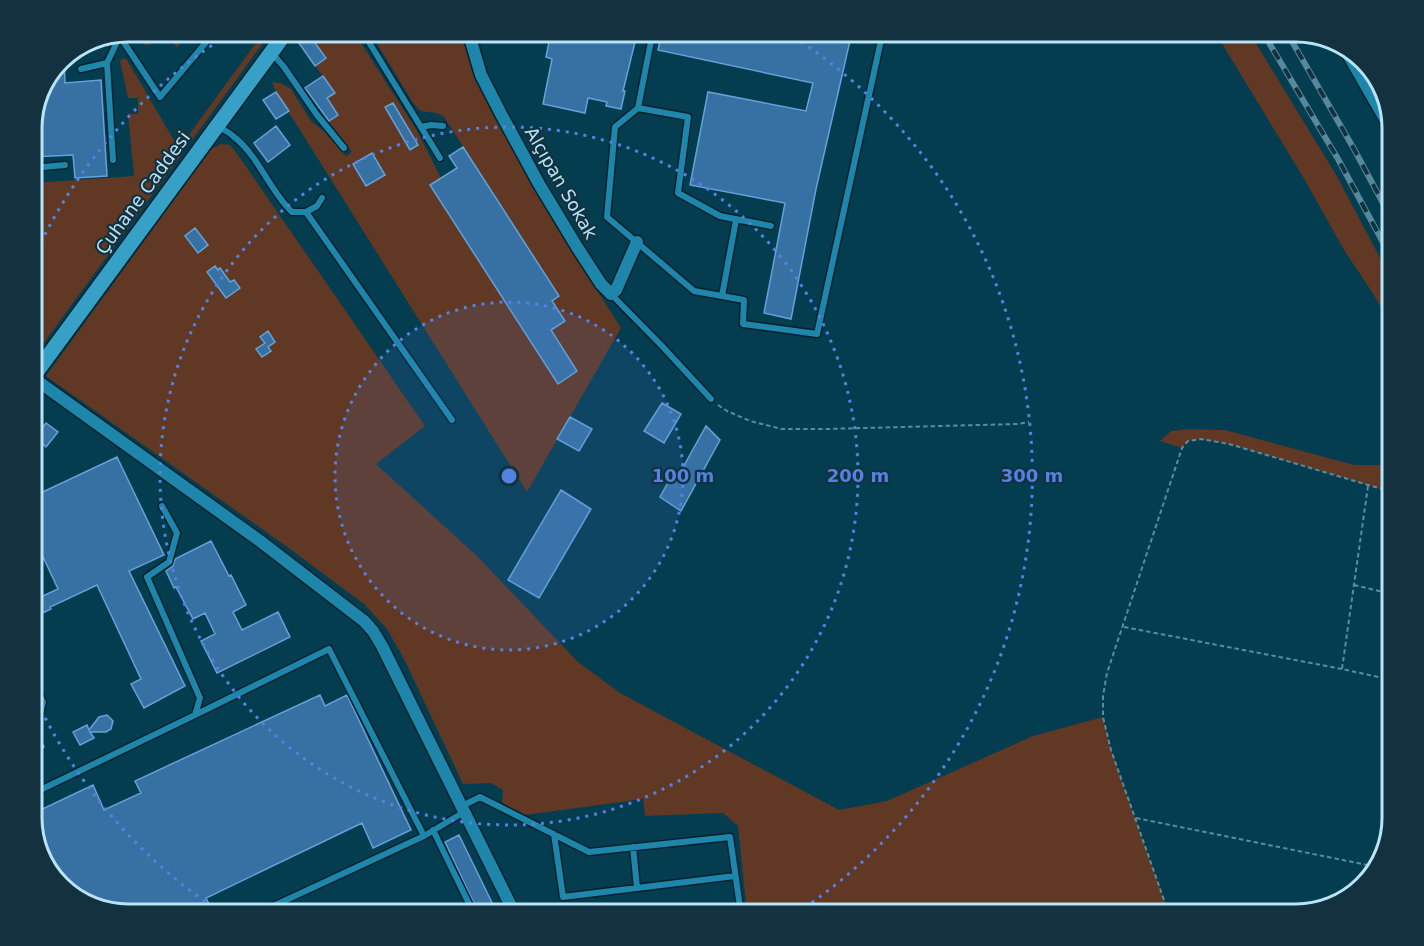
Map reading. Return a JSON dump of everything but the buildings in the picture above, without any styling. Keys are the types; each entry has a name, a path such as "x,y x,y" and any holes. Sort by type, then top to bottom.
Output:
{"main road":[{"name":"Çuhane Caddesi","path":"42,363 279,42"},
{"path":"1357,67 1378,104"}],"street":[{"name":"Alçıpan Sokak","path":"471,42 481,75 539,184 577,248 601,284 611,294"},
{"path":"611,294 616,290 637,242"},
{"path":"42,384 260,541 364,621 373,631 510,904"}],"lane":[{"path":"124,42 160,97 206,42"},
{"path":"368,42 440,158"},
{"path":"651,42 638,108 615,127 607,217 694,291 744,300 743,324 817,334 882,42"},
{"path":"114,160 107,63 116,43"},
{"path":"271,52 344,148"},
{"path":"81,69 107,63"},
{"path":"638,108 688,117 678,193 720,216 771,226"},
{"path":"216,126 234,136 246,149 283,203 292,212 306,212 317,206 322,198"},
{"path":"421,127 443,126"},
{"path":"42,167 65,165"},
{"path":"306,212 452,420"},
{"path":"722,296 736,219"},
{"path":"611,294 711,399"},
{"path":"162,506 177,533 169,562 147,577 200,698 195,715"},
{"path":"42,789 329,649 424,836"},
{"path":"279,904 424,836 480,797 589,852 730,837 739,904"},
{"path":"433,830 469,904"},
{"path":"554,834 563,897 735,876"},
{"path":"633,847 637,888"}],"path":[{"path":"711,399 727,411 750,422 782,429 1029,422"},
{"path":"1164,904 1112,750 1103,717 1103,696 1107,673 1182,448 1188,441 1202,439 1229,444 1382,490"},
{"path":"1342,669 1368,486"},
{"path":"1354,585 1382,592"},
{"path":"1122,627 1382,678"},
{"path":"1135,818 1368,865"}],"shaded area":[{"path":"142,42 154,42 149,45 144,45"},
{"path":"173,42 182,42 176,47"},
{"path":"257,42 264,42 192,140 188,136"},
{"path":"297,42 360,42 416,129 441,178 430,186 558,384 577,371 551,330 565,321 552,301 559,296 444,117 437,113 421,111 413,103 376,42 465,42 478,85 524,171 621,328 527,492 276,92 272,82 281,83 291,89 311,121 330,136 346,156 352,152 304,89 323,76"},
{"path":"1221,42 1255,42 1338,178 1382,262 1382,310 1344,250 1306,182"},
{"path":"123,58 127,60 182,154 42,345 42,182 134,176 128,114 138,114 138,98 128,98 120,61"},
{"path":"221,144 230,145 238,155 425,426 376,464 477,556 577,661 620,693 839,810 887,801 1033,736 1103,717 1111,750 1165,904 746,904 738,826 723,813 645,816 643,799 525,815 506,807 502,802 503,790 491,783 463,784 405,661 387,629 364,604 46,376 211,149"},
{"path":"1225,430 1354,465 1382,465 1382,489 1229,444 1201,439 1188,441 1182,448 1160,441 1171,431"}],"railway":[{"path":"1269,42 1338,159 1382,240"},
{"path":"1292,42 1382,201"}]}
